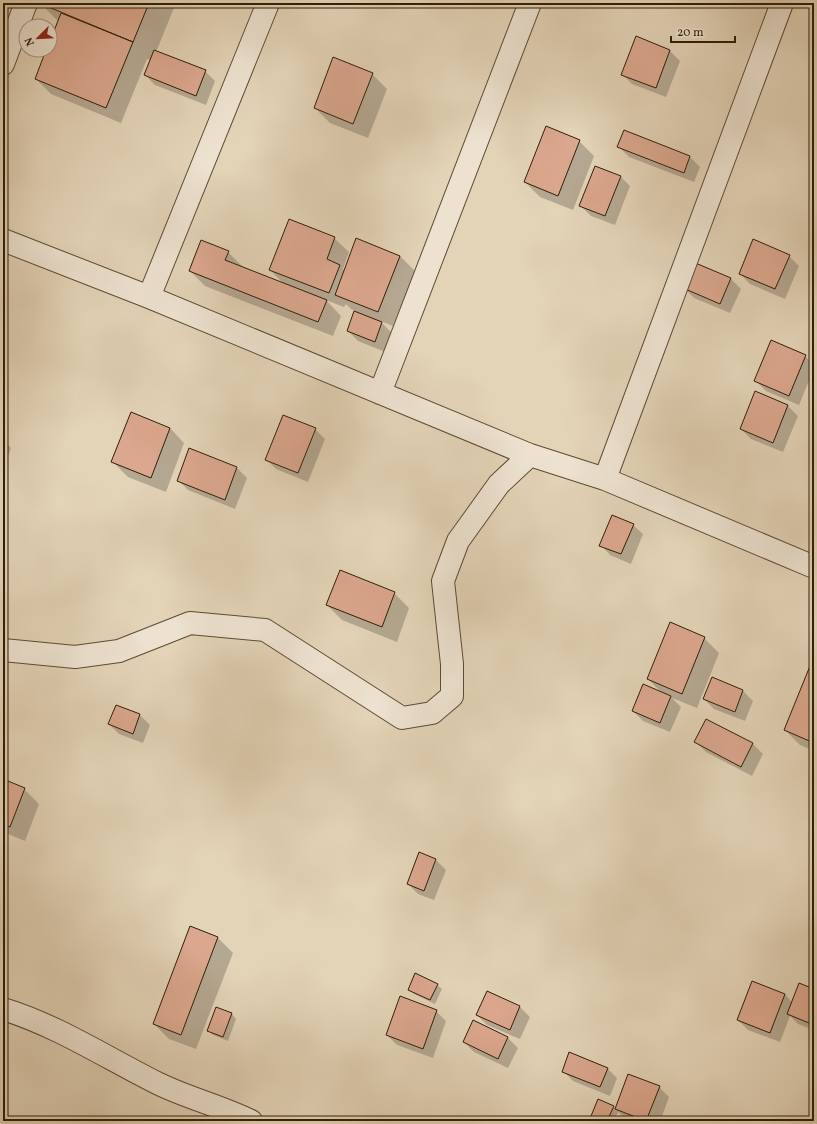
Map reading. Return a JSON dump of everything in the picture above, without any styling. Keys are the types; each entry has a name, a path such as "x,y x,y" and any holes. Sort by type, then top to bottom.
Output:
{"street":[{"path":"3,64 26,3"},
{"path":"149,297 268,3"},
{"path":"380,393 530,3"},
{"path":"605,480 782,3"},
{"path":"3,240 149,297 530,455 605,480 814,567"},
{"path":"3,650 75,657 119,651 190,623 265,630 402,718 432,714 452,696 452,664 443,581 458,541 499,484 530,455"},
{"path":"3,1009 28,1017 159,1084 234,1112 250,1121"}],"building":[{"path":"39,3 149,3 133,42"},
{"path":"61,13 133,42 106,108 35,79 43,58 58,58 58,21"},
{"path":"636,36 670,50 656,88 621,75"},
{"path":"154,50 206,70 196,96 144,75"},
{"path":"333,57 373,73 353,124 314,108"},
{"path":"546,126 580,140 558,196 524,182"},
{"path":"624,130 690,156 684,173 617,147"},
{"path":"595,166 621,176 605,216 579,206"},
{"path":"289,219 335,237 327,259 340,265 329,293 269,270"},
{"path":"356,238 400,256 378,312 335,295"},
{"path":"753,239 790,255 775,289 739,274"},
{"path":"201,240 229,251 225,260 327,300 318,322 189,271"},
{"path":"693,262 731,278 720,304 683,288"},
{"path":"354,311 382,322 375,342 347,331"},
{"path":"771,340 806,355 789,396 754,381"},
{"path":"755,391 788,405 773,443 740,429"},
{"path":"131,412 170,428 151,478 111,462"},
{"path":"283,415 316,428 298,473 265,460"},
{"path":"189,448 237,467 225,500 177,481"},
{"path":"612,515 634,524 621,554 599,546"},
{"path":"340,570 395,592 382,627 326,605"},
{"path":"670,622 705,637 682,694 647,679"},
{"path":"812,661 814,662 814,743 784,730"},
{"path":"712,677 743,690 735,712 703,699"},
{"path":"643,684 671,696 660,723 632,711"},
{"path":"116,705 140,714 133,734 108,724"},
{"path":"706,719 753,743 741,767 694,742"},
{"path":"3,779 25,788 10,827 3,824"},
{"path":"419,852 436,859 424,891 407,884"},
{"path":"190,926 218,937 181,1035 153,1024"},
{"path":"415,973 438,984 430,1000 408,990"},
{"path":"752,981 785,994 770,1033 737,1020"},
{"path":"799,983 814,989 814,1025 787,1014"},
{"path":"487,991 520,1006 510,1030 476,1015"},
{"path":"400,996 437,1010 423,1049 386,1035"},
{"path":"216,1007 232,1013 223,1037 207,1031"},
{"path":"473,1020 508,1037 498,1059 463,1042"},
{"path":"569,1052 608,1068 600,1087 562,1072"},
{"path":"628,1074 660,1086 646,1121 615,1109"},
{"path":"598,1099 614,1106 607,1121 589,1121"}]}
